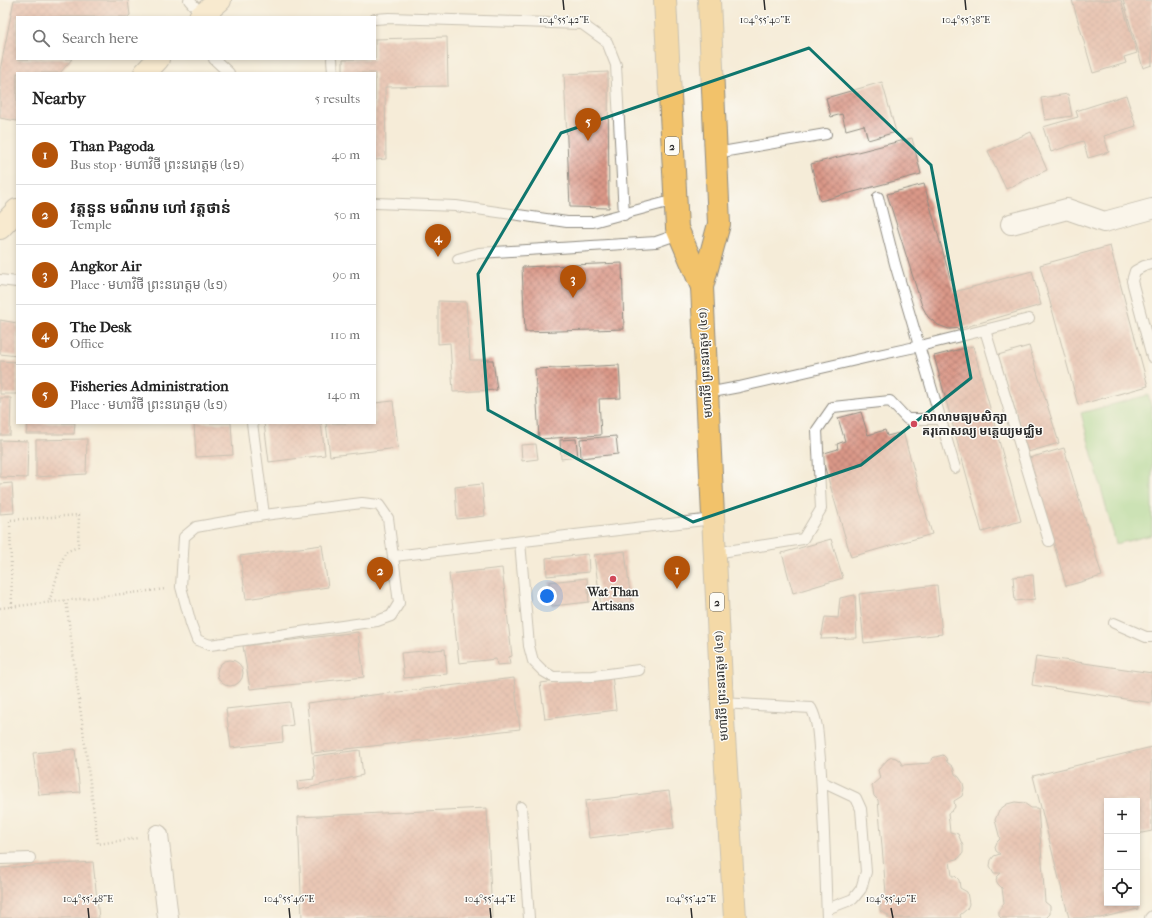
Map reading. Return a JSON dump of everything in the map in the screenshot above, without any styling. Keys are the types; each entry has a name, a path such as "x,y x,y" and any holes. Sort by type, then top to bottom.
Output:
{"main road":[{"path":"197,11 220,0"},
{"name":"មហាវិថី ព្រះនរោត្តម (៤១)","path":"665,0 677,228 702,287"},
{"name":"មហាវិថី ព្រះនរោត្តម (៤១)","path":"709,0 719,224 702,287 734,918"},
{"path":"146,72 157,60"},
{"path":"0,228 16,211"}],"street":[{"path":"1011,224 1067,209 1104,222 1152,209"},
{"path":"158,834 168,918"}],"lane":[{"path":"376,19 390,18 582,24 607,42 616,64 624,215"},
{"path":"215,60 228,72"},
{"path":"332,60 333,72"},
{"path":"716,153 826,134"},
{"path":"878,197 895,264 955,468"},
{"path":"376,203 456,206 567,222 593,222 624,215 675,200"},
{"path":"458,259 479,253 656,242 680,234"},
{"path":"1152,264 1135,271 1132,281 1152,357"},
{"path":"0,280 16,282"},
{"path":"707,393 920,346 1029,319"},
{"path":"985,330 1049,541"},
{"path":"715,553 803,539 822,509 817,430 833,407 890,401 907,419 941,419"},
{"path":"252,424 264,515"},
{"path":"362,503 379,505 388,518 394,556 399,603 391,616 377,621 210,645 197,640 181,587 184,537 196,528 264,515 362,503"},
{"path":"394,556 713,519"},
{"path":"520,542 529,646 533,661 553,677 593,676 639,670"},
{"path":"1114,623 1146,637 1152,637"},
{"path":"722,703 811,708 815,715 822,782 827,914 853,898 861,888 866,872 861,809 856,798 822,782"},
{"path":"521,807 529,918"},
{"path":"0,860 30,858"}],"path":[{"path":"12,607 10,520 79,515 78,547 65,552 49,602"},
{"path":"0,608 181,587"},
{"path":"66,600 98,844 158,834"}],"highlighted area":[{"path":"809,48 931,165 971,378 861,465 693,522 488,410 478,274 561,133"}],"green space":[{"path":"1148,395 1152,410 1152,535 1116,544 1081,413"}],"building":[{"path":"14,0 128,0 129,16 16,16 16,60 71,60 61,72 16,72 16,121 0,118 0,70"},
{"path":"1072,0 1121,0 1137,53 1124,57 1126,63 1093,73"},
{"path":"1123,0 1152,0 1152,65 1143,68"},
{"path":"447,37 448,86 385,87 386,159 376,160 376,72 343,72 343,60 376,60 376,39"},
{"path":"608,72 609,208 570,207 564,74"},
{"path":"882,82 896,132 868,140 864,125 846,130 842,114 831,117 826,98"},
{"path":"1068,94 1072,116 1045,120 1041,98"},
{"path":"1126,95 1136,126 1104,136 1109,152 1088,158 1083,141 1051,152 1043,127 1078,117 1076,111"},
{"path":"1031,132 1047,170 1006,189 988,151"},
{"path":"912,138 921,174 820,201 811,164"},
{"path":"924,184 954,292 1032,271 1041,305 962,328 949,329 938,325 928,317 922,306 887,194"},
{"path":"1110,246 1148,386 1078,405 1040,265"},
{"path":"622,263 624,329 525,332 522,267"},
{"path":"438,301 466,302 470,360 493,360 497,390 453,392 450,343 438,344"},
{"path":"0,320 16,323 16,356 0,354"},
{"path":"973,346 1021,521 982,532 934,356"},
{"path":"1029,346 1059,443 1028,452 998,355"},
{"path":"0,361 16,362 16,394 0,394"},
{"path":"619,365 621,398 599,399 601,435 539,439 535,369"},
{"path":"0,398 11,398 10,435 0,435"},
{"path":"393,401 398,448 330,456 326,424 376,424 376,403"},
{"path":"861,412 868,435 885,430 887,436 903,432 932,534 851,557 821,454 838,449 837,444 845,441 838,418"},
{"path":"28,424 75,424 74,434 26,434"},
{"path":"194,424 231,424 233,455 196,457"},
{"path":"264,424 321,424 325,455 269,462"},
{"path":"616,436 618,454 581,458 580,439"},
{"path":"87,439 86,474 36,477 36,440"},
{"path":"576,439 578,457 561,459 560,440"},
{"path":"0,440 28,441 27,478 0,477"},
{"path":"536,444 538,459 522,461 521,445"},
{"path":"1064,448 1102,576 1066,586 1029,458"},
{"path":"12,483 14,513 0,514 0,484"},
{"path":"482,484 485,516 457,519 455,487"},
{"path":"831,539 843,578 793,593 782,553"},
{"path":"322,545 328,587 246,599 240,556"},
{"name":"Wat Than Artisans","path":"625,551 631,602 601,606 594,555"},
{"path":"588,554 589,572 547,576 546,558"},
{"path":"502,568 512,656 509,657 510,664 497,665 496,659 459,663 449,574"},
{"path":"1033,575 1035,599 1015,601 1013,577"},
{"path":"587,578 589,602 552,606 549,582"},
{"path":"937,585 942,634 864,643 859,594"},
{"path":"855,595 857,638 821,639 825,617 838,618 840,598"},
{"path":"358,632 364,677 250,689 243,646"},
{"path":"445,649 447,674 404,678 401,653"},
{"path":"1036,656 1152,673 1152,703 1032,685"},
{"path":"230,660 239,664 243,673 239,682 230,686 221,682 217,673 221,664"},
{"path":"612,675 616,710 545,719 540,683"},
{"path":"514,678 520,729 312,753 307,703"},
{"path":"290,702 293,725 282,727 283,742 231,748 226,709"},
{"path":"1152,747 1152,831 1140,833 1140,798 1104,798 1104,906 1138,906 1138,909 1100,918 1069,918 1033,776"},
{"path":"75,749 80,792 39,795 33,753"},
{"path":"360,750 363,775 298,790 297,781 314,779 313,756"},
{"path":"943,755 947,762 953,767 955,774 963,783 964,788 962,796 954,801 955,807 948,813 950,832 958,834 963,846 963,853 959,858 950,861 952,876 955,876 959,880 960,888 967,892 969,904 967,909 960,915 961,918 888,918 888,915 880,911 880,900 886,893 878,800 874,796 872,785 880,778 878,770 888,759 892,757 900,761 902,765 930,763 932,758"},
{"path":"669,791 674,828 589,838 585,801"},
{"path":"1015,802 1024,803 1031,808 1038,808 1045,902 1050,906 1050,914 1046,918 1001,918 999,916 999,910 1004,903 1002,888 996,880 1001,873 994,873 990,866 991,860 994,856 1000,854 996,851 995,847 1000,839 995,820 999,810 1007,804"},
{"path":"487,808 492,918 302,918 298,817"},
{"path":"93,862 99,918 0,918 0,868"}],"place":[{"name":"Fisheries Administration","path":"588,141"},
{"name":"The Desk","path":"438,257"},
{"name":"Angkor Air","path":"573,298"},
{"name":"សាលាមធ្យមសិក្សា គរុកោសល្យ មត្តេយ្យមជ្ឈិម","path":"914,424"},
{"name":"Wat Than Artisans","path":"613,579"},
{"name":"Than Pagoda","path":"677,589"},
{"name":"វត្តនួន មណីរាម ហៅ វត្តថាន់","path":"380,590"}]}
